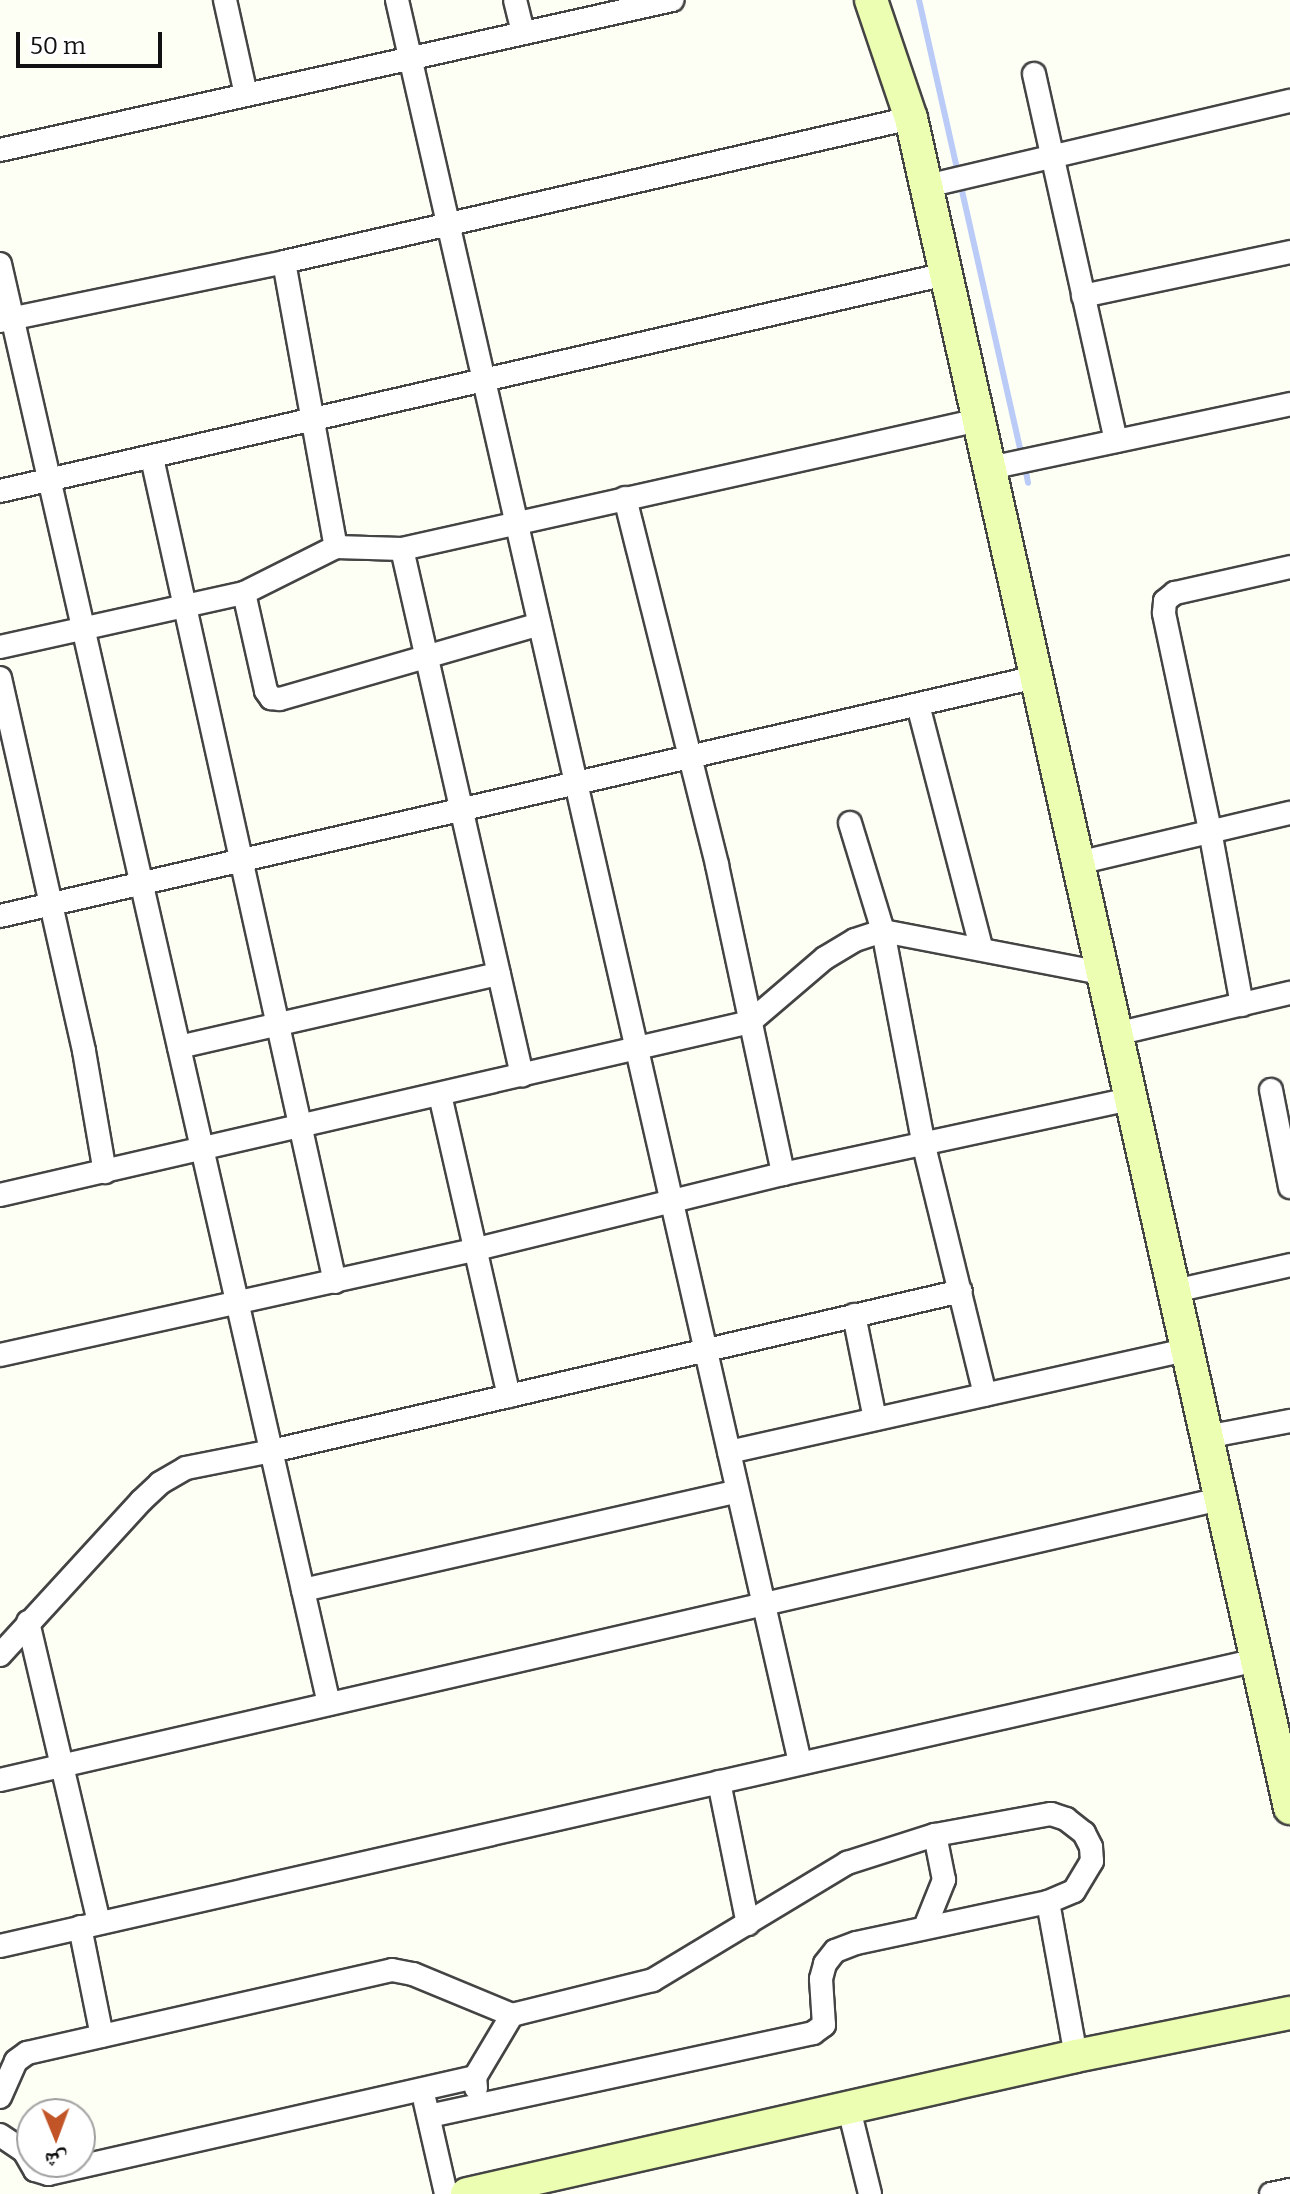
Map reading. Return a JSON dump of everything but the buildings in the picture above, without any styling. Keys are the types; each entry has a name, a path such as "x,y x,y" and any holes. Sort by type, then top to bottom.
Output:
{"street":[{"path":"225,0 246,95"},
{"path":"397,0 800,1763"},
{"path":"515,0 523,33"},
{"path":"0,150 672,0"},
{"path":"871,0 911,118 927,186 1288,1793"},
{"path":"1034,74 1116,441"},
{"path":"927,186 1290,101"},
{"path":"6,320 284,262 447,222 911,118"},
{"path":"1083,296 1290,252"},
{"path":"284,262 336,547"},
{"path":"0,264 6,320 50,480 329,1704"},
{"path":"0,491 313,422 946,274"},
{"path":"990,468 1290,404"},
{"path":"0,647 244,593 336,547 402,549 979,420"},
{"path":"152,458 335,1282"},
{"path":"625,498 690,757 783,1174"},
{"path":"402,549 522,1075"},
{"path":"1242,1005 1210,830 1164,613 1165,601 1175,593 1290,567"},
{"path":"244,593 266,691 271,698 280,699 539,624"},
{"path":"0,916 1036,677"},
{"path":"0,678 8,756 53,905 105,1172"},
{"path":"918,705 981,947"},
{"path":"1078,863 1290,813"},
{"path":"850,823 883,931 924,1146 985,1395"},
{"path":"0,1195 750,1022 825,958 855,940 883,931 981,947 1102,973"},
{"path":"179,1047 499,974"},
{"path":"1116,1034 1290,993"},
{"path":"1271,1090 1290,1187"},
{"path":"440,1095 509,1396"},
{"path":"0,1355 335,1282 672,1204 783,1174 1131,1099"},
{"path":"1174,1291 1290,1265"},
{"path":"0,1655 160,1483 186,1468 272,1451 961,1291"},
{"path":"854,1315 875,1419"},
{"path":"729,1452 1187,1350"},
{"path":"1206,1437 1290,1421"},
{"path":"303,1590 737,1491"},
{"path":"0,1780 1220,1499"},
{"path":"28,1622 62,1766 89,1925 102,2036"},
{"path":"0,1946 1257,1660"},
{"path":"719,1782 748,1924"},
{"path":"0,2097 21,2056 392,1970 413,1974 512,2015 663,1977 847,1863 935,1835 1035,1814 1066,1819 1084,1833 1091,1847 1092,1861 1074,1891 1048,1902 925,1927 835,1951 825,1964 821,1979 824,2025 813,2033 429,2116"},
{"path":"925,1927 944,1880 935,1835"},
{"path":"1048,1902 1076,2056"},
{"path":"467,2194 1076,2056 1290,2013"},
{"path":"478,2106 475,2077 512,2015"},
{"path":"0,2135 24,2151 35,2170 48,2174 475,2077"},
{"path":"422,2088 446,2194"},
{"path":"849,2109 870,2194"},
{"path":"1271,2194 1290,2190"}],"waterway":[{"path":"919,0 1022,456"},
{"path":"1025,467 1028,483"}]}
